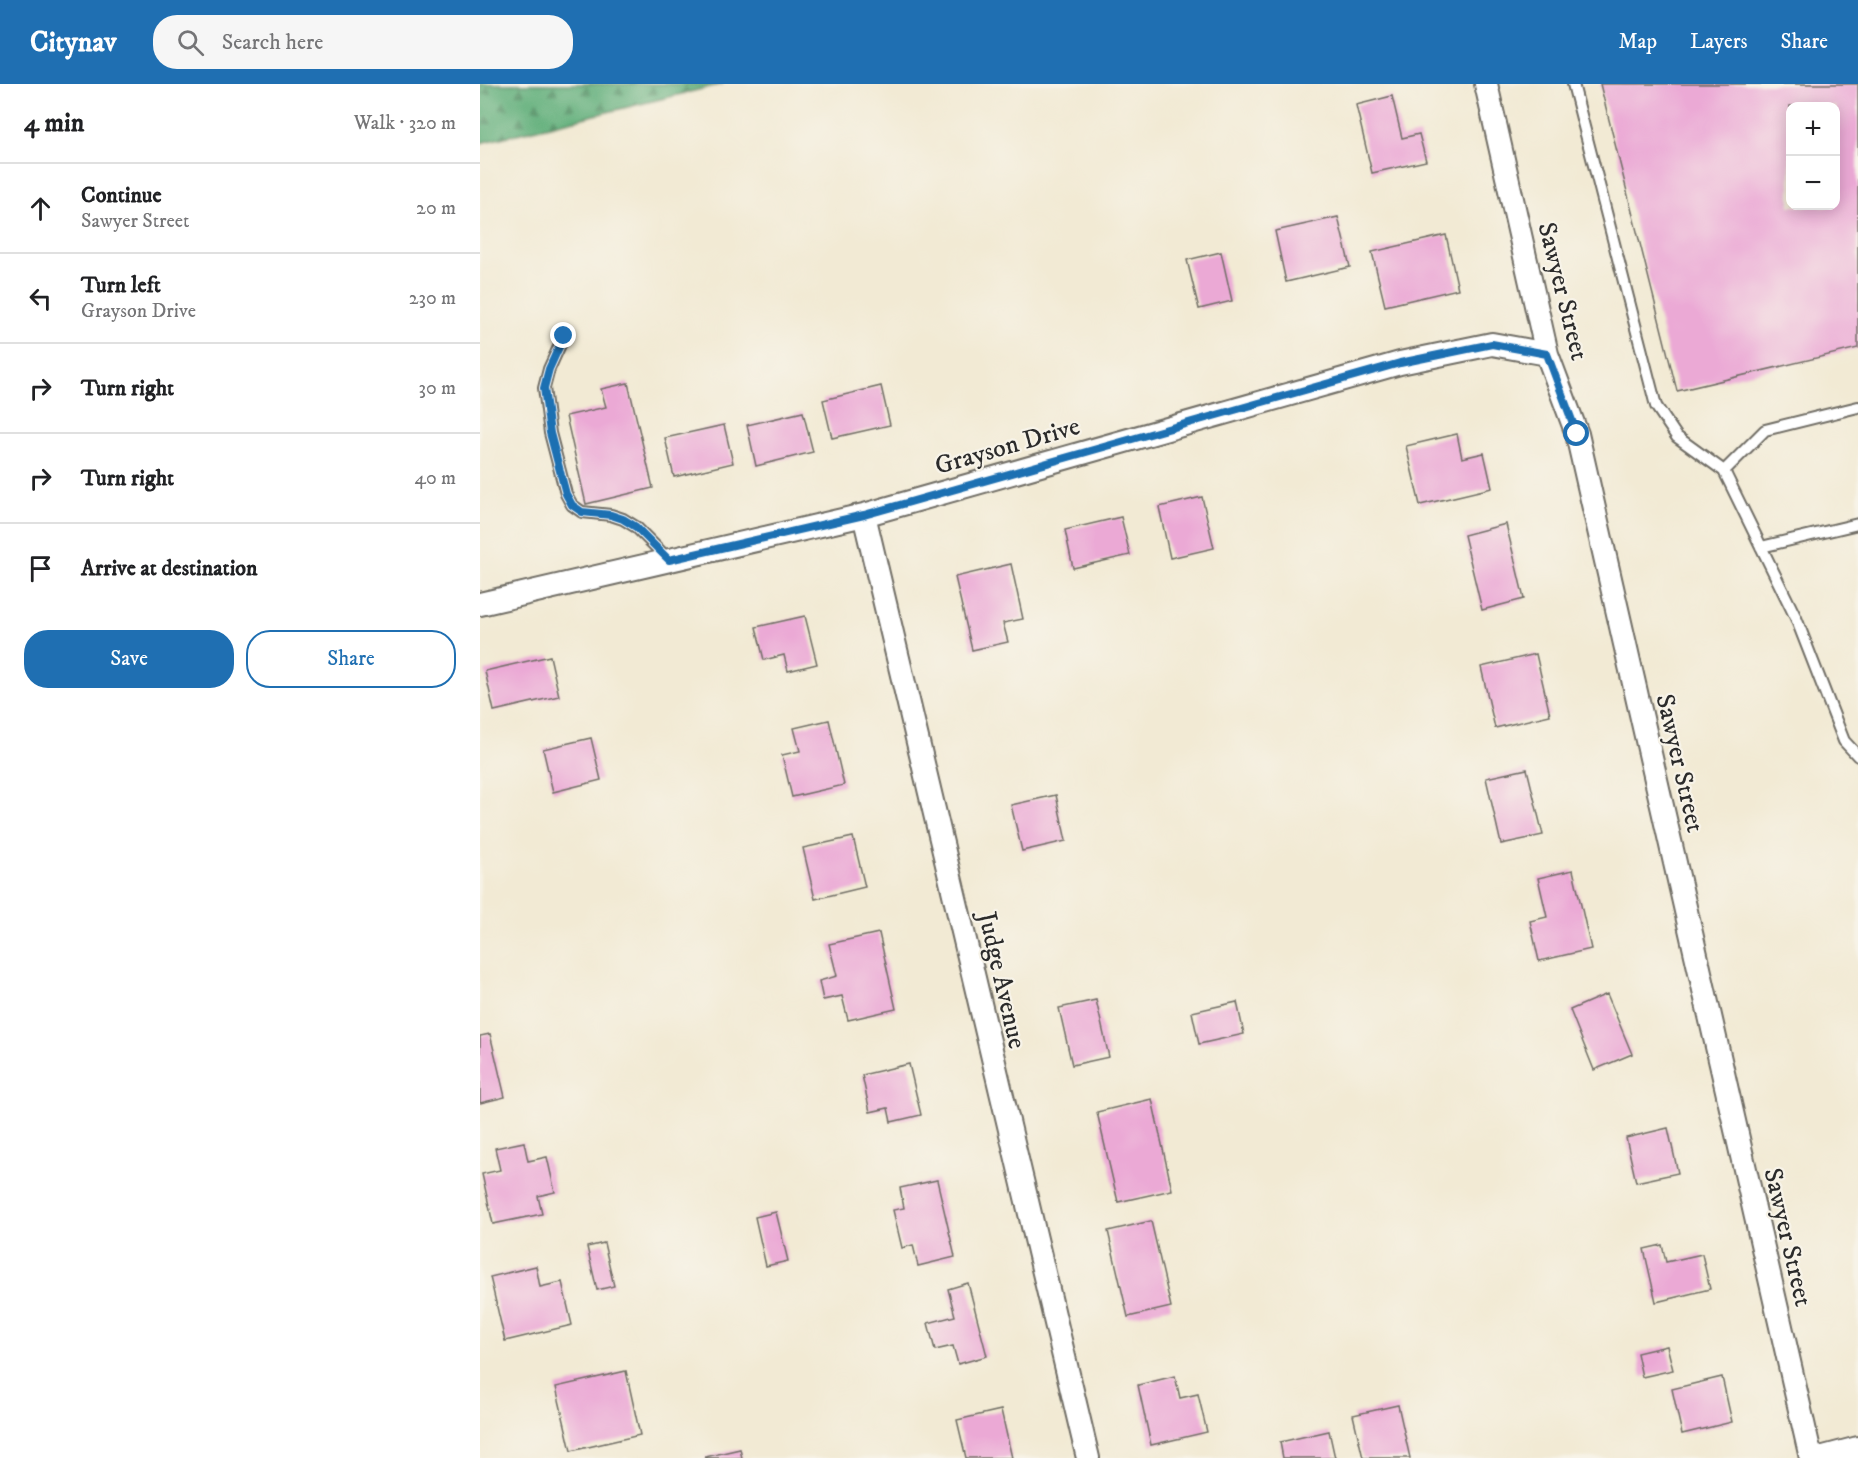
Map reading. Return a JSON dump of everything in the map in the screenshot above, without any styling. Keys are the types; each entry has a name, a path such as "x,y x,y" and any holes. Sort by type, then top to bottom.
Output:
{"street":[{"name":"Sawyer Street","path":"1486,84 1547,354 1577,434 1811,1458"},
{"name":"Grayson Drive","path":"480,604 864,515 1400,363 1492,344 1547,354"},
{"name":"Judge Avenue","path":"864,515 1088,1458"},
{"path":"1820,1458 1858,1448"}],"lane":[{"path":"1573,84 1656,406 1677,438 1724,471 1796,618 1844,741 1858,756"},
{"path":"564,336 549,369 544,388 550,433 566,494 572,505 582,512 611,515 636,527 669,560"},
{"path":"1724,471 1765,430 1858,407"},
{"path":"1761,547 1858,524"}],"green space":[{"path":"480,84 723,84 480,143"}],"building":[{"path":"1600,84 1858,84 1858,348 1677,391"},
{"path":"1392,96 1402,138 1419,134 1426,161 1372,173 1356,105"},
{"path":"1338,217 1350,267 1286,282 1275,231"},
{"path":"1446,235 1458,289 1385,306 1372,252"},
{"path":"1221,252 1232,301 1199,309 1187,260"},
{"path":"628,383 653,488 586,504 566,416 606,407 601,389"},
{"path":"881,386 890,425 832,438 823,400"},
{"path":"803,412 813,452 756,466 747,425"},
{"path":"724,425 733,463 674,477 665,438"},
{"path":"1457,434 1462,458 1484,453 1492,488 1420,505 1406,446"},
{"path":"1202,497 1214,548 1170,558 1159,507"},
{"path":"1121,517 1130,555 1073,568 1065,530"},
{"path":"1506,524 1524,599 1482,610 1464,535"},
{"path":"1011,564 1023,619 1003,623 1008,642 972,650 955,577"},
{"path":"805,616 817,664 788,671 784,655 764,660 756,627"},
{"path":"1536,654 1550,715 1495,728 1481,667"},
{"path":"550,656 559,696 494,711 485,671"},
{"path":"829,720 844,785 792,797 782,755 800,751 794,728"},
{"path":"591,738 601,780 553,792 543,749"},
{"path":"1527,769 1543,835 1501,844 1486,778"},
{"path":"1056,795 1066,841 1022,851 1011,805"},
{"path":"853,837 865,887 815,899 803,848"},
{"path":"1573,870 1591,949 1539,961 1530,921 1547,917 1538,878"},
{"path":"879,933 896,1009 848,1020 842,996 823,1000 819,981 837,976 829,944"},
{"path":"1607,994 1632,1054 1594,1070 1570,1010"},
{"path":"1096,1000 1109,1057 1072,1065 1059,1008"},
{"path":"1237,1002 1244,1034 1199,1044 1192,1012"},
{"path":"490,1034 505,1097 480,1103 480,1036"},
{"path":"909,1064 921,1115 891,1122 888,1108 870,1112 862,1075"},
{"path":"1152,1099 1172,1190 1118,1202 1097,1112"},
{"path":"1668,1128 1678,1173 1636,1182 1626,1138"},
{"path":"524,1142 528,1161 547,1157 555,1192 538,1196 542,1214 493,1224 482,1174 500,1170 495,1148"},
{"path":"937,1180 955,1257 918,1266 913,1245 902,1248 893,1210 904,1208 900,1188"},
{"path":"776,1212 788,1261 766,1266 755,1217"},
{"path":"1151,1221 1171,1307 1128,1317 1108,1231"},
{"path":"604,1243 614,1286 597,1290 587,1247"},
{"path":"1662,1245 1666,1262 1702,1254 1710,1289 1656,1302 1644,1249"},
{"path":"536,1266 540,1287 562,1282 572,1325 505,1341 490,1277"},
{"path":"968,1283 987,1356 958,1364 953,1346 935,1350 928,1323 955,1316 948,1289"},
{"path":"1667,1346 1673,1370 1642,1377 1637,1353"},
{"path":"626,1371 640,1435 571,1451 556,1387"},
{"path":"1175,1376 1180,1398 1198,1394 1207,1432 1151,1445 1138,1385"},
{"path":"1722,1377 1732,1422 1682,1434 1672,1389"},
{"path":"1398,1405 1410,1458 1363,1458 1353,1415"},
{"path":"1001,1410 1012,1458 966,1458 957,1420"},
{"path":"1329,1431 1335,1458 1283,1458 1280,1442"},
{"path":"740,1449 742,1458 705,1458 705,1457"}],"route":[{"path":"564,336 549,369 544,388 545,409 566,494 572,505 582,512 593,515 611,515 636,527 669,560 864,515 1400,363 1492,344 1547,354 1577,434"}]}
